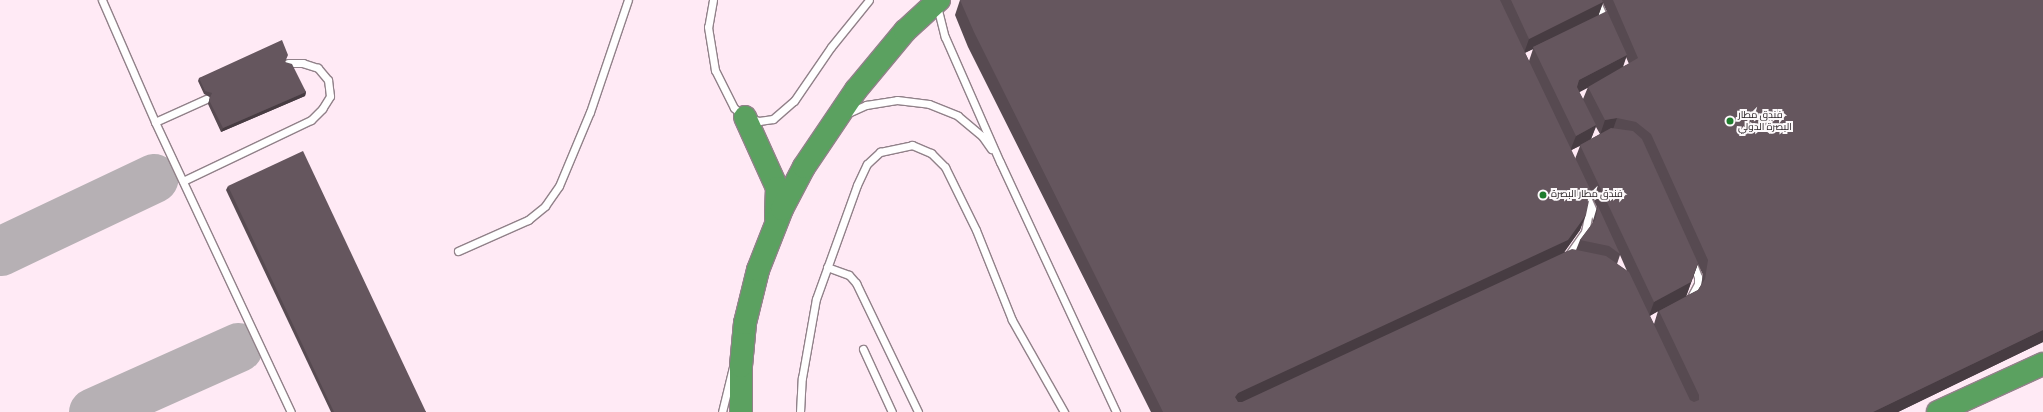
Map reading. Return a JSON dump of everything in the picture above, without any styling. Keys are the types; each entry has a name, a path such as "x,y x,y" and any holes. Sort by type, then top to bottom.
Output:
{"highway":[{"path":"742,412 741,366 745,323 758,270 782,209 804,167 879,60 934,2"},
{"path":"745,117 767,159 777,188 777,211 768,243"},
{"path":"1938,412 2043,364"}],"lane":[{"path":"102,0 155,122 291,412"},
{"path":"458,251 528,220 545,206 559,186 583,131 628,0"},
{"path":"713,0 708,27 715,70 734,108 745,117 759,121 773,119 783,112 869,0"},
{"path":"1596,0 1601,20 1610,32"},
{"path":"934,2 945,37 1000,162 1116,412"},
{"path":"183,181 311,120 322,109 330,96 328,80 318,68 303,63 288,63"},
{"path":"155,122 206,99"},
{"path":"837,118 874,104 897,100 929,104 958,116 982,136 1000,162"},
{"path":"800,412 802,378 816,299 849,203 867,164 880,152 896,146 912,145 931,153 945,167 954,183 1012,320 1064,412"},
{"path":"1581,185 1600,226"},
{"path":"1576,259 1563,260 1585,232 1590,205"},
{"path":"1685,304 1698,284 1698,277 1689,256"},
{"path":"827,267 849,275 856,283 918,412"},
{"path":"722,412 745,323"},
{"path":"863,349 892,412"}],"shaded area":[{"path":"0,0 2043,0 2043,412 0,412"}],"building":[{"name":"فندق مطار البصرة","path":"960,0 1500,0 1591,191 1586,215 1568,240 1238,393 1235,397 1238,402 1242,402 1572,249 1606,256 1629,272 1690,400 1694,402 1699,400 1699,395 1659,311 1698,290 1705,279 1708,260 1651,134 1636,122 1617,118 1605,120 1588,87 1638,58 1613,0 2043,0 2043,330 1873,412 1163,412 974,32"},
{"path":"1511,0 1602,0 1603,2 1529,39"},
{"path":"1607,11 1627,55 1579,80 1577,87 1596,125 1576,136 1533,47"},
{"path":"282,40 288,55 285,62 292,64 306,92 223,128 209,100 212,93 205,91 199,78"},
{"path":"1611,128 1633,131 1642,139 1698,263 1691,282 1654,302 1580,145"},
{"path":"303,151 426,412 334,412 228,186"},
{"path":"1598,206 1620,254 1609,246 1580,240 1595,220"}],"taxiway":[{"path":"0,251 154,178"},
{"path":"93,412 238,347"}],"place":[{"name":"فندق مطار البصرة الدولي","path":"1730,121"},
{"name":"فندق مطار البصرة","path":"1543,195"}]}
